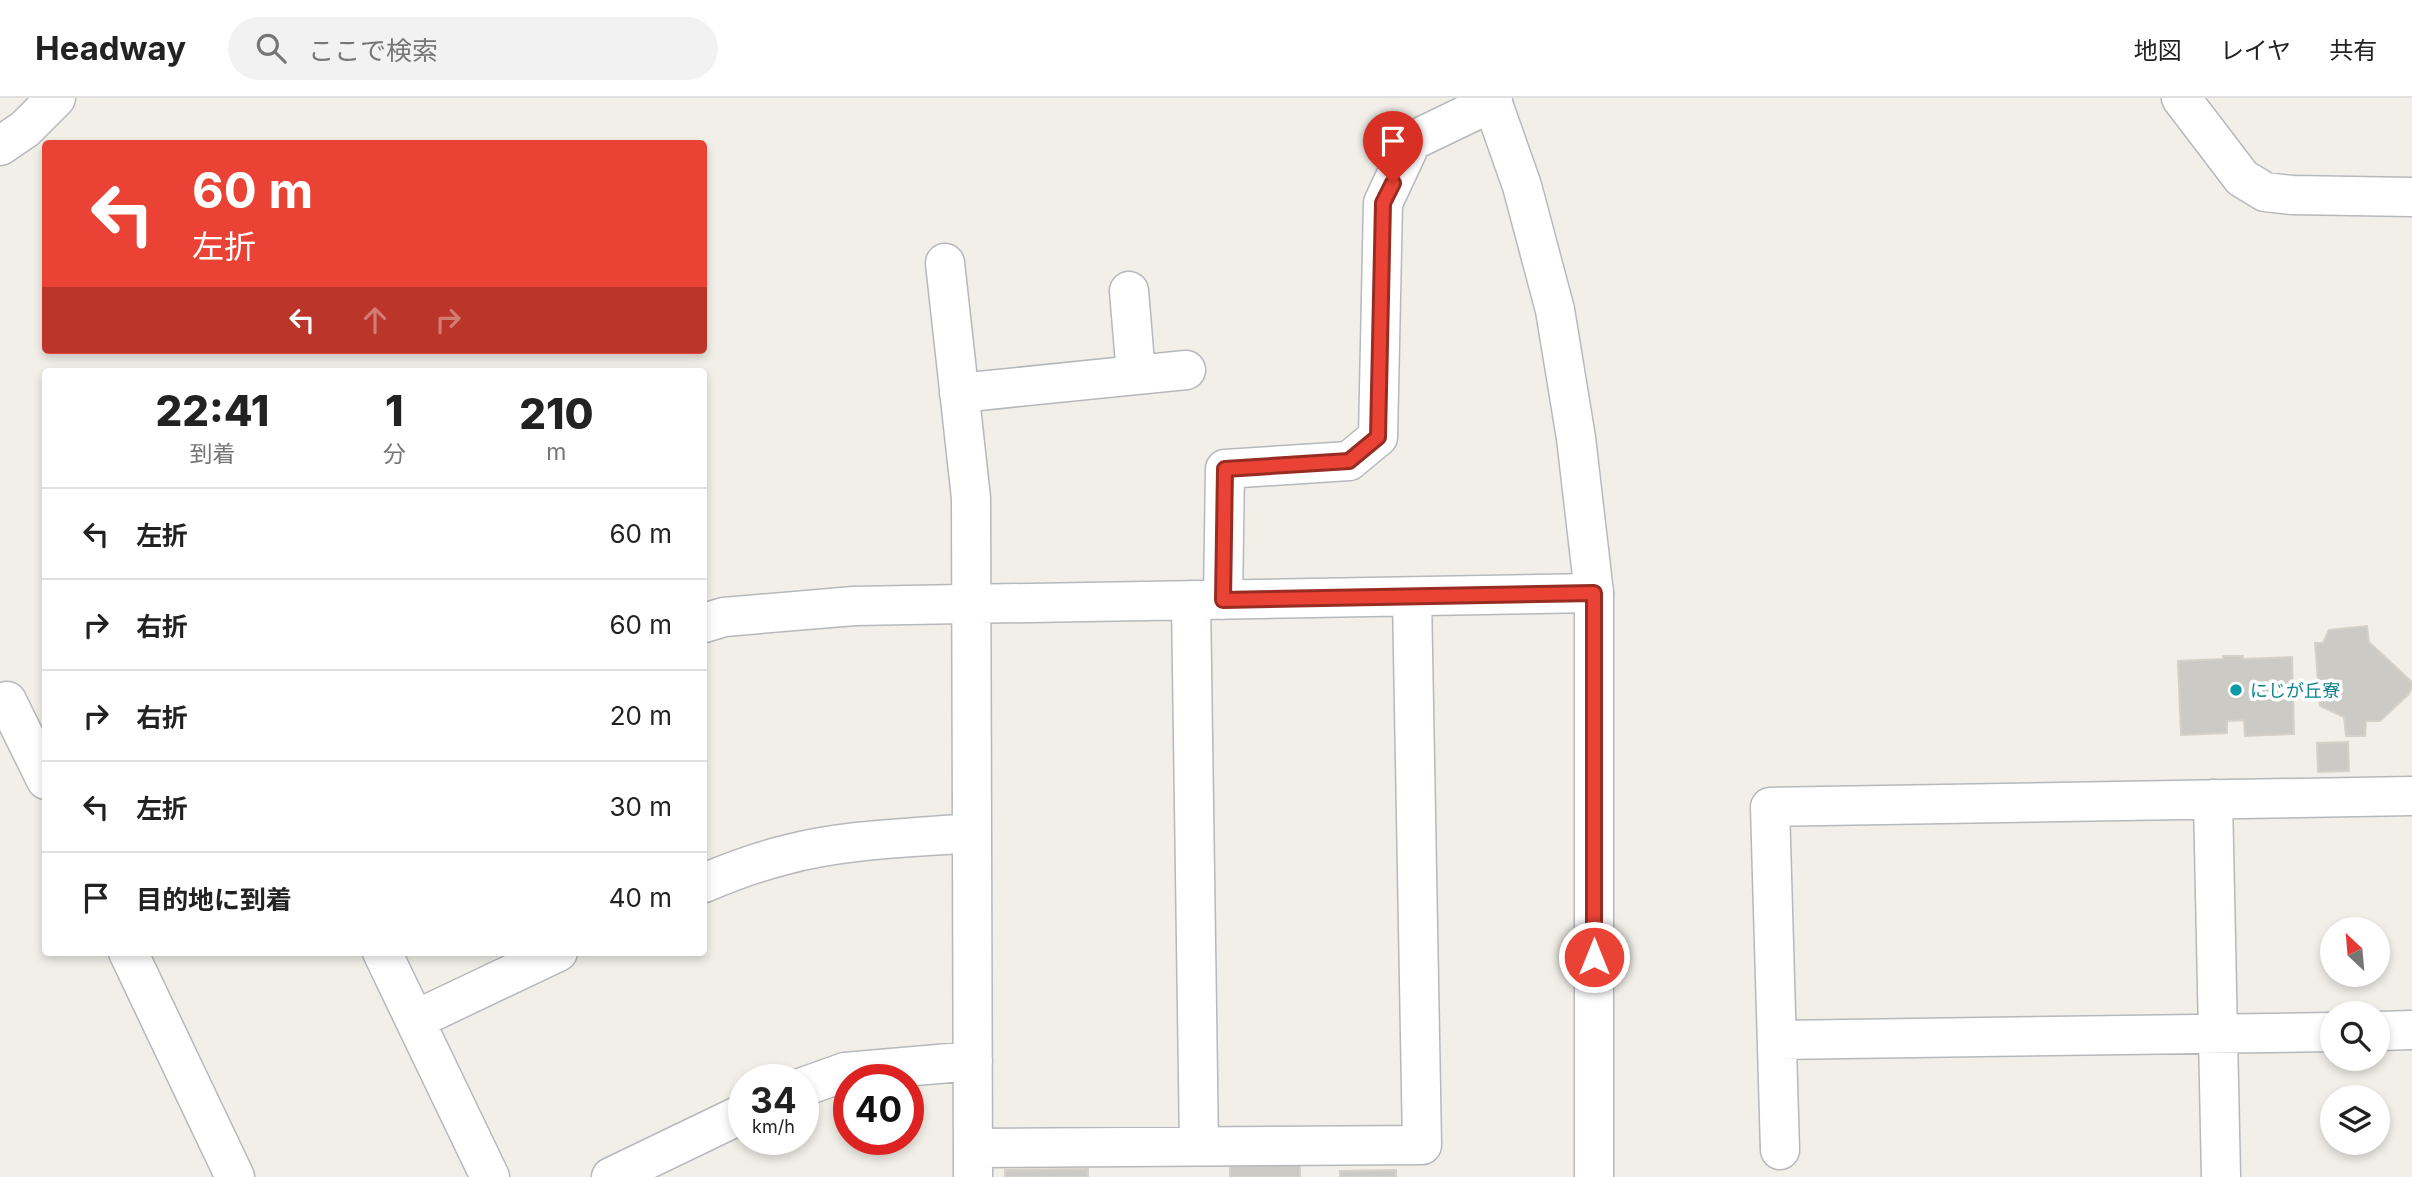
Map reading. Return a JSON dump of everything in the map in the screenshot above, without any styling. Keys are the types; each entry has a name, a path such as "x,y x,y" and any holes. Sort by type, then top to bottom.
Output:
{"street":[{"path":"0,146 25,129 56,98"},
{"path":"2181,98 2242,178 2265,192 2412,197"},
{"path":"1199,1146 1207,600 1225,469 1349,461 1378,437 1383,203 1412,141 1492,100 1522,186 1555,310 1576,438 1594,593 1594,1177"},
{"path":"945,263 971,498 973,1162 1199,1146 1422,1145 1412,597"},
{"path":"1129,291 1136,375"},
{"path":"959,393 1186,370"},
{"path":"707,622 724,617 854,606 1594,593"},
{"path":"0,704 7,701 42,772"},
{"path":"1780,1150 1769,807 2412,796"},
{"path":"2213,799 2221,1177"},
{"path":"707,882 787,854 846,844 972,833"},
{"path":"130,956 235,1177"},
{"path":"384,956 490,1177"},
{"path":"415,1020 550,956"},
{"path":"2390,1031 2412,1030"},
{"path":"1777,1040 2320,1031"},
{"path":"819,1081 845,1072 973,1061"},
{"path":"611,1177 728,1121"}],"building":[{"path":"2367,626 2369,642 2412,682 2412,687 2408,695 2380,721 2366,721 2365,736 2346,736 2344,717 2320,706 2315,643 2323,643 2329,630"},
{"name":"にじが丘寮","path":"2223,656 2243,656 2243,659 2292,657 2294,734 2245,736 2244,720 2227,721 2227,733 2181,735 2178,661 2223,659"},
{"path":"2348,742 2349,771 2318,772 2317,743"},
{"path":"1300,1164 1300,1177 1230,1177 1230,1166"},
{"path":"1088,1169 1088,1177 1005,1177 1005,1170"},
{"path":"1396,1170 1396,1177 1340,1177 1340,1171"}],"place":[{"name":"にじが丘寮","path":"2236,690"}],"route":[{"path":"1393,183 1383,203 1378,437 1349,461 1225,469 1223,600 1594,593 1594,957"}]}
